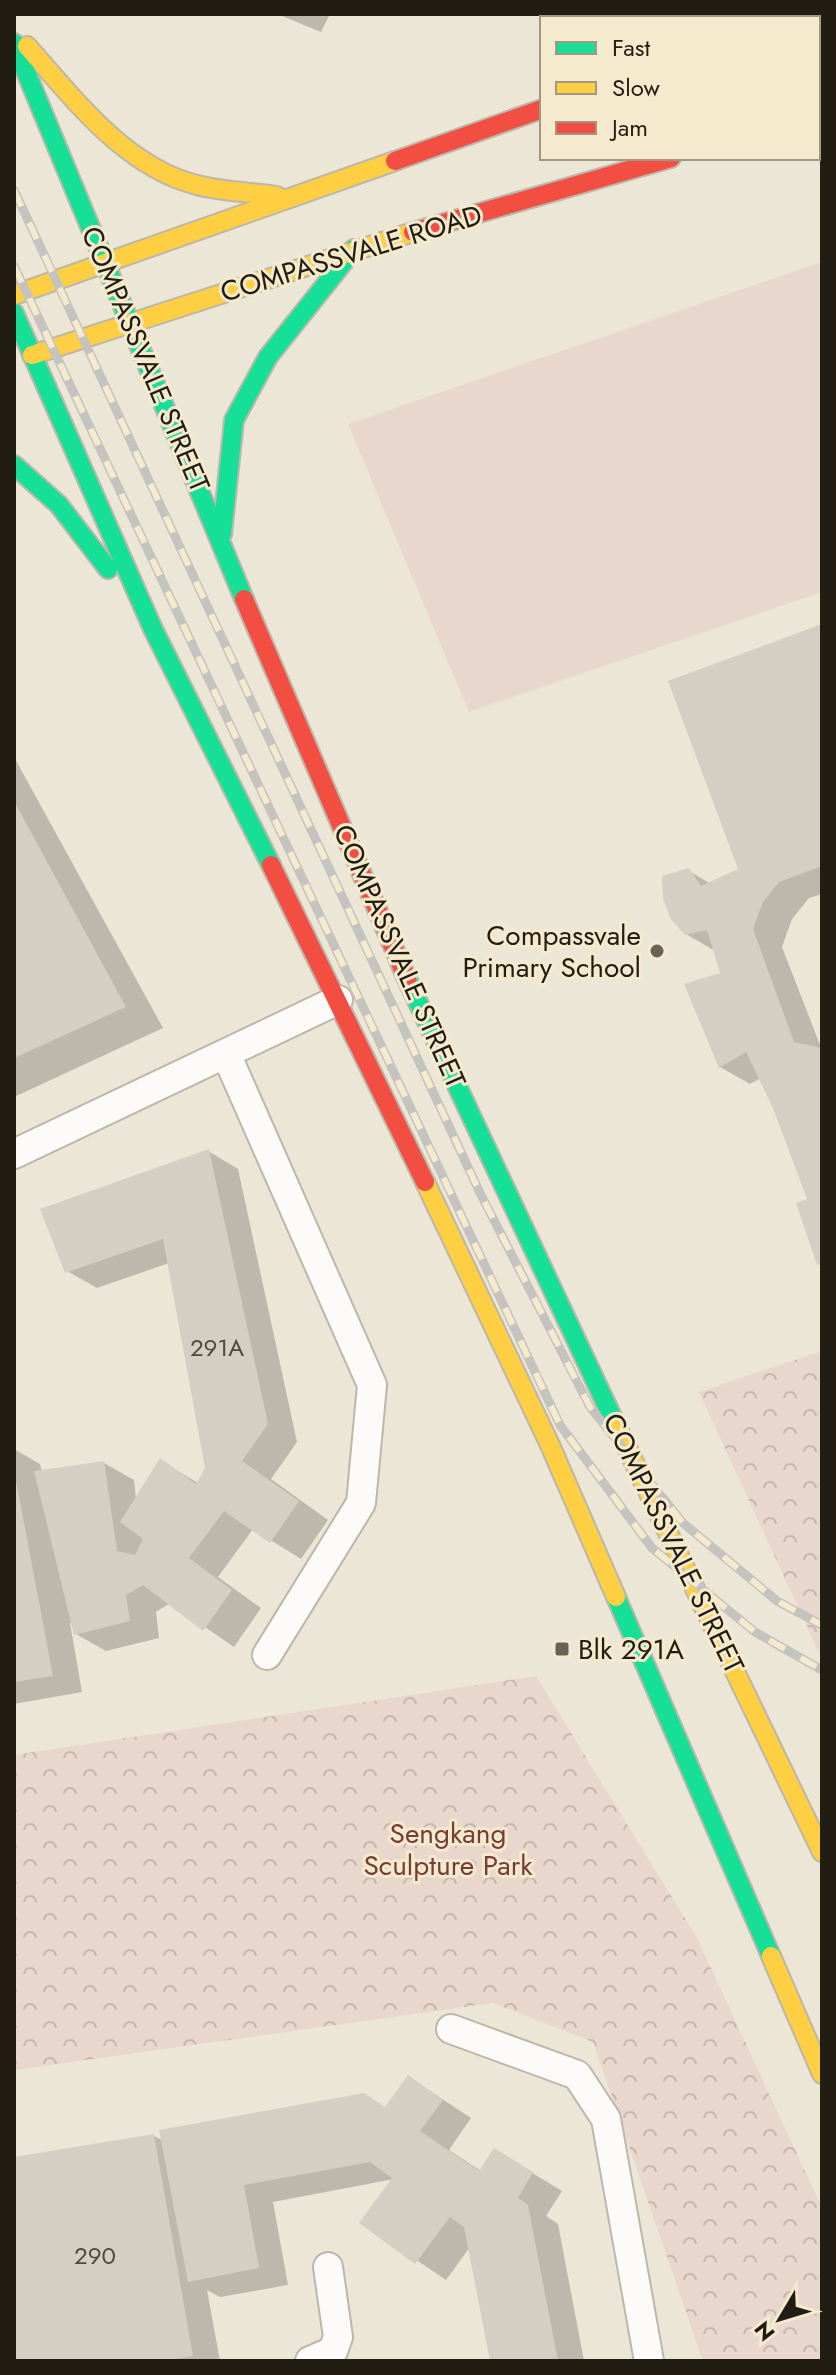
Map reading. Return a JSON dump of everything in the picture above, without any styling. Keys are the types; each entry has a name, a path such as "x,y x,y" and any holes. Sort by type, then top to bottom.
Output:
{"street":[{"path":"14,33 100,125 147,161 195,184 284,197"},
{"name":"COMPASSVALE STREET","path":"14,43 395,954 612,1416 716,1626 822,1852"},
{"path":"14,295 284,197 540,110"},
{"name":"COMPASSVALE ROAD","path":"32,355 354,249 664,160"},
{"path":"222,540 234,420 268,357 354,249"},
{"path":"14,313 153,629 338,1000 550,1445 822,2074"},
{"path":"14,465 59,505 153,629"}],"lane":[{"path":"14,1154 227,1056 338,1000"},
{"path":"227,1056 372,1385 361,1503 267,1655"},
{"path":"451,2029 577,2075 606,2119 649,2361"},
{"path":"310,2361 333,2351 338,2337 328,2267"}],"green space":[{"path":"822,262 822,592 469,712 348,424"},
{"path":"822,1351 822,1659 699,1392"},
{"name":"Sengkang Sculpture Park","path":"536,1676 697,1938 822,2208 822,2361 703,2361 593,2042 493,2003 14,2070 14,1755"}],"building":[{"path":"822,624 822,866 779,882 763,902 753,929 794,1042 822,1048 822,1263 817,1265 796,1203 807,1199 773,1108 746,1052 719,1068 684,984 720,973 707,930 685,935 671,919 663,899 662,876 689,868 701,886 738,869 668,681"},
{"path":"14,801 126,1007 14,1058"},
{"path":"209,1149 268,1424 242,1461 299,1501 270,1543 224,1511 189,1558 232,1590 203,1631 143,1585 126,1595 130,1621 74,1635 34,1471 104,1461 117,1551 135,1555 143,1539 120,1522 160,1458 196,1484 205,1468 163,1239 65,1273 40,1209"},
{"path":"14,1470 53,1676 14,1682"},
{"path":"408,2075 443,2100 420,2131 479,2171 494,2148 533,2172 518,2198 528,2205 558,2361 490,2361 464,2227 450,2217 415,2264 359,2223 392,2178 370,2162 244,2185 259,2268 188,2282 159,2130 364,2093 385,2107"},
{"path":"154,2134 193,2356 163,2361 14,2361 14,2157"}],"railway":[{"path":"14,190 480,1193 590,1407 683,1523 777,1601 822,1625"},
{"path":"14,266 560,1425 652,1548 755,1632 822,1670"}],"traffic: fast":[{"path":"14,43 244,599"},
{"path":"222,534 234,420 268,357 354,249"},
{"path":"14,313 153,629 271,865"},
{"path":"14,465 59,505 108,569"},
{"path":"407,979 616,1425"},
{"path":"616,1597 771,1956"}],"traffic: slow":[{"path":"27,46 82,109 147,163 197,185 277,196"},
{"path":"14,295 395,161"},
{"path":"32,355 413,232"},
{"path":"425,1182 550,1445 616,1597"},
{"path":"616,1425 822,1852"},
{"path":"771,1956 822,2074"}],"traffic: jam":[{"path":"395,161 540,110"},
{"path":"413,232 664,160"},
{"path":"244,599 407,979"},
{"path":"271,865 425,1182"}],"place":[{"name":"Compassvale Primary School","path":"657,951"},
{"name":"Blk 291A","path":"562,1649"}]}
